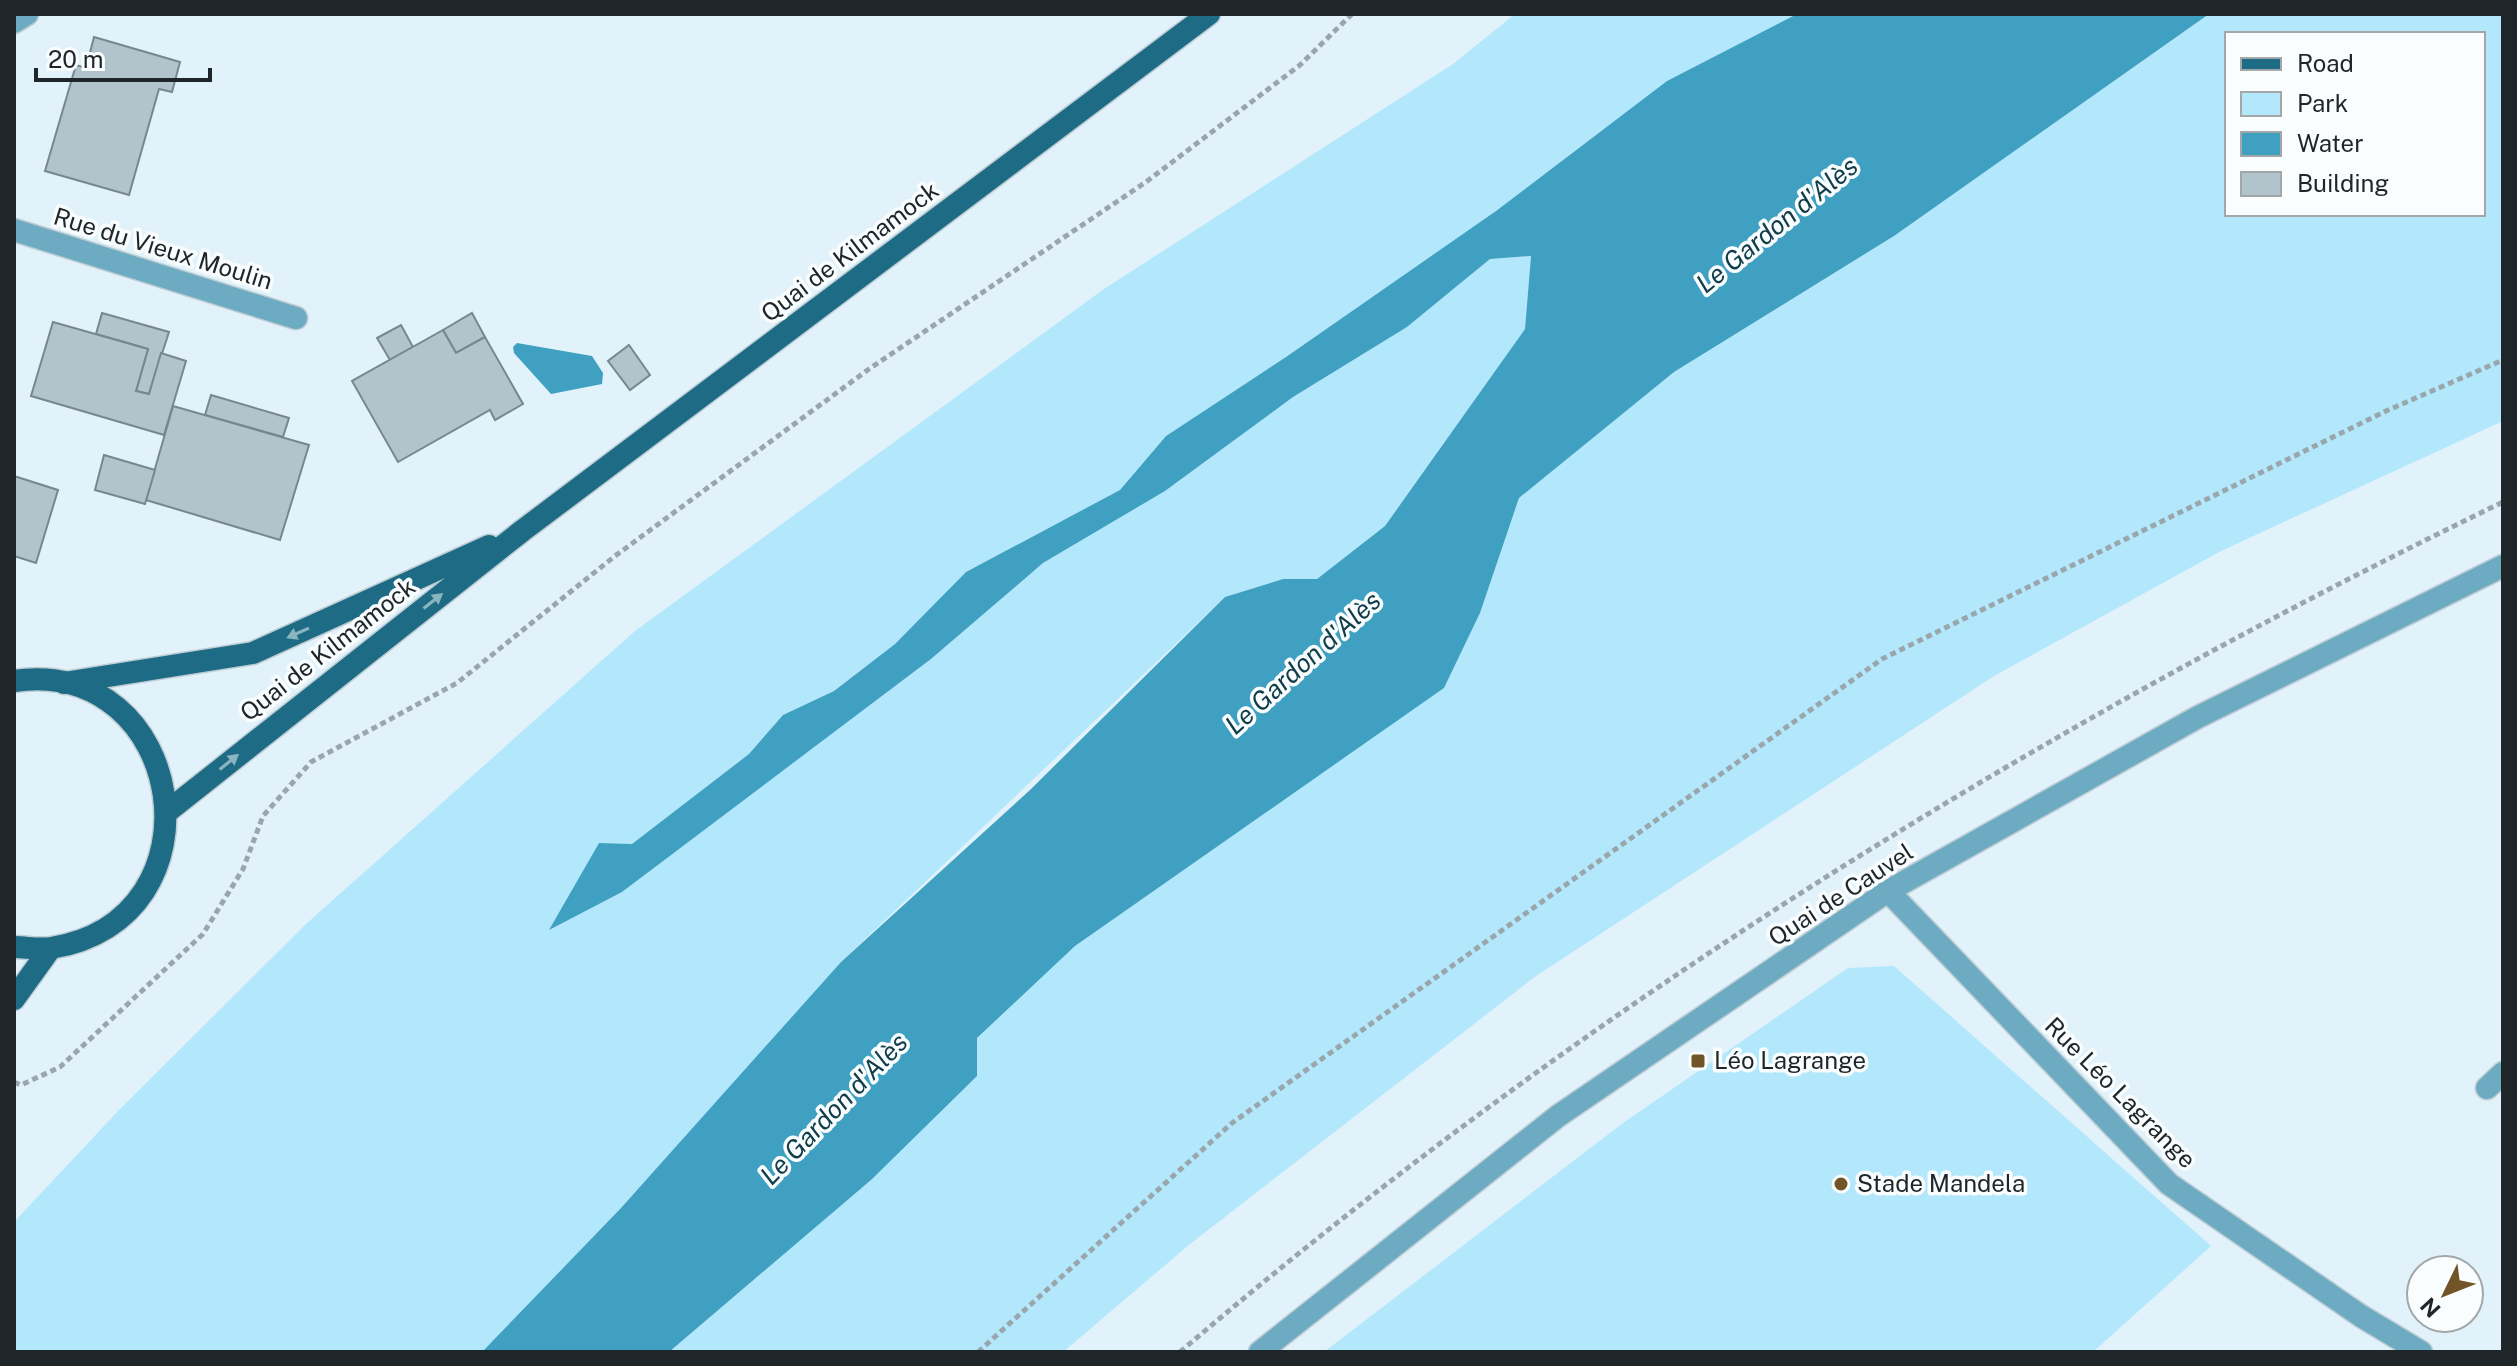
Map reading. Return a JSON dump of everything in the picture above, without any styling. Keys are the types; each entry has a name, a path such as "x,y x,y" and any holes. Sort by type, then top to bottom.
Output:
{"main road":[{"name":"Quai de Kilmamock","path":"168,811 522,531 1209,14"},
{"name":"Quai de Kilmamock","path":"64,683 253,653 522,531"},
{"path":"14,681 31,679 64,683 105,700 138,730 160,769 168,811 160,860 136,903 97,933 50,949 14,947"},
{"path":"14,999 50,949"}],"street":[{"path":"14,22 27,14"},
{"name":"Rue du Vieux Moulin","path":"14,230 296,318"},
{"name":"Quai de Cauvel","path":"1260,1352 1558,1116 1888,891 2198,717 2503,566"},
{"name":"Rue Léo Lagrange","path":"1888,891 2169,1184 2361,1316 2421,1352"}],"path":[{"path":"14,1082 21,1085 60,1067 203,934 243,869 263,816 311,762 457,683 615,556 869,369 1146,182 1300,65 1352,14"},
{"path":"978,1352 1232,1123 1882,659 2386,411 2503,360"}],"green space":[{"path":"1515,14 1797,14 1667,81 1496,211 1166,436 1120,490 966,572 895,644 834,691 783,715 749,754 632,844 599,843 550,929 622,892 931,659 1043,563 1165,491 1293,397 1407,327 1490,259 1531,256 1525,329 1385,526 1317,579 1283,579 1225,597 841,962 621,1208 482,1352 14,1352 14,1222 119,1110 306,924 635,631 1104,289 1453,64"},
{"path":"2209,14 2503,14 2503,421 2221,551 1994,676 1536,976 1190,1244 1063,1352 669,1352 871,1180 977,1038 1075,946 1444,688 1480,613 1519,498 1674,372 1894,236"},
{"name":"Stade Mandela","path":"1894,966 2211,1246 2093,1352 1324,1352 1623,1123 1848,968"}],"water":[{"name":"Le Gardon d'Alès","path":"1797,14 2209,14 1894,236 1674,372 1519,498 1480,613 1444,688 1075,946 977,1038 977,1076 871,1180 669,1352 482,1352 621,1208 841,962 1030,790 1225,597 1283,579 1317,579 1385,526 1525,329 1531,256 1490,259 1407,327 1293,397 1165,491 1043,563 931,659 622,892 549,930 599,843 632,844 749,754 783,715 834,691 895,644 966,572 1120,490 1166,436 1496,211 1667,81"},
{"path":"517,343 592,356 603,373 602,384 551,394 514,353 513,347"}],"building":[{"path":"94,37 180,62 172,92 159,89 129,195 45,171 76,65 86,68"},
{"path":"102,313 169,332 149,394 136,391 148,349 96,334"},
{"path":"472,313 485,337 456,353 443,330"},
{"path":"53,322 148,349 136,391 149,394 161,353 186,361 164,435 31,396"},
{"path":"401,325 413,347 390,360 377,338"},
{"path":"443,330 456,353 485,337 523,404 495,420 490,410 398,462 352,381"},
{"path":"629,345 650,375 630,390 608,361"},
{"path":"211,395 289,418 283,437 205,415"},
{"path":"173,406 309,445 280,540 146,500"},
{"path":"104,455 155,470 145,504 95,490"},
{"path":"14,476 58,490 36,563 14,556"}],"place":[{"name":"Léo Lagrange","path":"1698,1061"},
{"name":"Stade Mandela","path":"1841,1184"}]}
